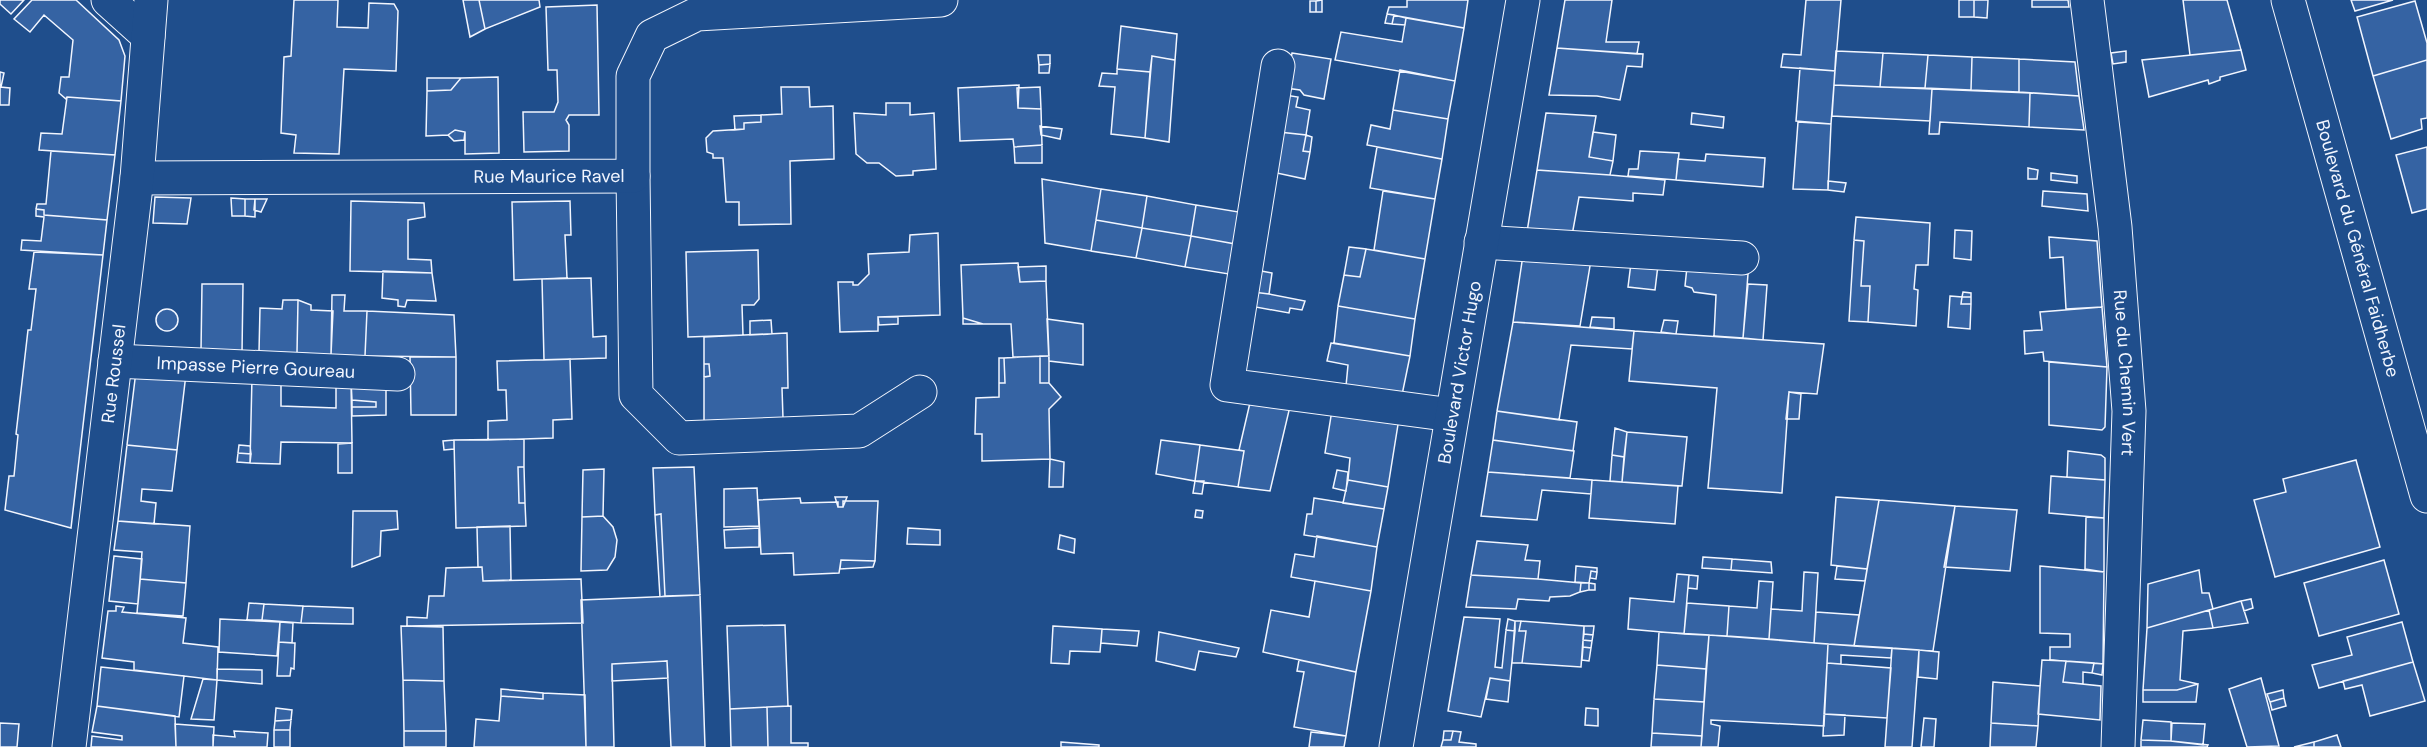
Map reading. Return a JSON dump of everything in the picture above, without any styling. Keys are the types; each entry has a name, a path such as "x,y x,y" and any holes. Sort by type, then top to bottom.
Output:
{"street":[{"path":"108,0 148,36"},
{"name":"Rue Roussel","path":"69,747 137,178 151,0"},
{"name":"Rue Maurice Ravel","path":"137,178 633,176 633,76 652,36 697,14 941,0"},
{"name":"Boulevard Victor Hugo","path":"1395,747 1523,0"},
{"name":"Rue du Chemin Vert","path":"2087,0 2115,227 2129,411 2118,747"},
{"name":"Boulevard du Général Faidherbe","path":"2288,0 2427,496"},
{"path":"1278,66 1227,385 1452,415"},
{"path":"633,176 636,394 679,438 860,431 920,392"},
{"path":"1481,242 1742,258"},
{"name":"Impasse Pierre Goureau","path":"115,361 398,374"}],"building":[{"path":"0,0 24,0 11,14 0,4"},
{"path":"32,0 76,0 119,40 125,56 121,101 67,97 66,99 59,93 61,77 69,77 73,40 44,15 30,32 14,19"},
{"path":"294,0 338,0 337,27 368,28 369,3 394,4 398,11 396,71 344,69 339,154 294,153 296,135 281,133 284,57 291,56"},
{"path":"463,0 479,0 485,29 470,37"},
{"path":"479,0 539,0 540,7 485,29"},
{"path":"1322,0 1322,12 1316,12 1316,1"},
{"path":"1407,0 1468,0 1464,28 1387,14 1389,7 1407,7"},
{"path":"1565,0 1612,0 1606,42 1639,42 1637,54 1557,48"},
{"path":"1806,0 1841,0 1835,71 1781,67 1783,54 1801,55"},
{"path":"1959,0 1974,0 1974,17 1959,17"},
{"path":"1974,0 1988,0 1987,18 1974,17"},
{"path":"2032,0 2068,0 2069,7 2032,7"},
{"path":"2183,0 2227,0 2241,50 2190,55"},
{"path":"2351,0 2393,0 2355,11"},
{"path":"1310,1 1316,1 1316,12 1310,12"},
{"path":"2415,1 2427,43 2427,60 2373,76 2357,17"},
{"path":"597,5 599,115 569,115 566,120 569,125 569,151 524,152 523,112 554,112 558,102 557,70 548,70 546,7"},
{"path":"1387,14 1394,15 1392,24 1385,23"},
{"path":"1394,15 1406,18 1405,25 1392,24"},
{"path":"1406,18 1464,28 1455,81 1335,60 1341,32 1402,42"},
{"path":"1121,26 1177,34 1175,60 1152,56 1150,72 1117,69"},
{"path":"1557,48 1643,54 1642,67 1627,66 1620,100 1597,96 1549,95"},
{"path":"2241,50 2246,70 2220,77 2220,80 2209,84 2208,80 2149,97 2142,60"},
{"path":"1836,51 1883,53 1880,87 1834,85"},
{"path":"2126,51 2126,62 2113,64 2111,53"},
{"path":"1292,53 1331,59 1324,99 1304,95 1300,90 1286,88"},
{"path":"1883,53 1928,55 1925,88 1880,87"},
{"path":"1038,55 1050,55 1050,64 1039,65"},
{"path":"1928,55 1972,57 1971,90 1925,88"},
{"path":"1152,56 1175,60 1169,142 1145,138"},
{"path":"1972,57 2019,59 2019,92 1971,90"},
{"path":"2019,59 2075,62 2079,96 2019,92"},
{"path":"2427,60 2427,118 2421,119 2422,129 2391,139 2373,76"},
{"path":"1050,64 1049,73 1039,73 1039,65"},
{"path":"1800,68 1835,71 1831,124 1796,121"},
{"path":"1117,69 1150,72 1145,138 1111,134 1115,87 1099,86 1102,73 1117,74"},
{"path":"1400,70 1455,81 1448,119 1393,110"},
{"path":"0,72 4,73 1,87 0,87"},
{"path":"498,77 499,153 465,154 465,132 455,130 448,135 426,136 427,91 451,90 461,78"},
{"path":"427,78 461,78 451,90 427,91"},
{"path":"1019,85 1018,108 1041,109 1042,145 1014,147 1013,139 960,141 958,88"},
{"path":"1834,85 1932,89 1930,121 1832,116"},
{"path":"0,87 10,88 9,105 0,105"},
{"path":"781,87 809,87 810,107 833,106 834,159 790,161 791,224 739,225 739,202 726,202 723,158 713,158 713,154 707,152 706,138 713,131 744,129 744,123 761,122 761,115 782,114"},
{"path":"1040,87 1041,109 1018,108 1017,88"},
{"path":"1932,89 2030,93 2029,127 1940,122 1939,134 1929,134"},
{"path":"2030,93 2079,96 2084,130 2029,127"},
{"path":"1285,95 1298,97 1296,107 1310,110 1306,135 1279,132"},
{"path":"67,97 121,101 115,155 39,150 41,133 62,134"},
{"path":"886,103 910,103 910,115 934,113 936,169 913,171 913,175 896,176 879,163 867,163 856,154 854,113 886,115"},
{"path":"1393,110 1448,119 1442,159 1367,145 1371,125 1390,129"},
{"path":"1546,113 1596,116 1589,157 1613,161 1610,175 1537,170"},
{"path":"1692,113 1724,117 1723,128 1691,124"},
{"path":"761,115 761,122 744,123 744,129 735,130 734,116"},
{"path":"1798,122 1831,124 1828,190 1793,189"},
{"path":"1040,126 1062,129 1060,139 1041,135"},
{"path":"455,130 465,132 464,140 454,141 448,135"},
{"path":"1279,132 1306,135 1303,151 1310,152 1305,179 1272,172"},
{"path":"1593,132 1616,135 1613,161 1589,157"},
{"path":"1306,135 1312,137 1310,152 1303,151"},
{"path":"1042,145 1042,163 1015,163 1014,147"},
{"path":"1377,147 1442,159 1435,199 1370,188"},
{"path":"2427,147 2427,209 2412,213 2396,155"},
{"path":"51,151 115,155 107,220 44,215 44,210 36,209 37,204 46,204"},
{"path":"1640,151 1679,153 1676,180 1628,176 1629,169 1638,169"},
{"path":"1706,154 1765,158 1763,187 1676,180 1678,159 1705,161"},
{"path":"2028,168 2038,170 2037,179 2028,179"},
{"path":"1537,170 1665,180 1663,195 1633,193 1633,201 1579,197 1571,241 1526,238"},
{"path":"2051,173 2077,176 2077,183 2051,180"},
{"path":"1042,179 1101,189 1091,251 1045,243"},
{"path":"1828,181 1846,183 1844,192 1828,190"},
{"path":"1101,189 1147,196 1142,228 1096,220"},
{"path":"1383,191 1435,199 1425,259 1374,250"},
{"path":"2043,191 2087,194 2088,211 2042,206"},
{"path":"1147,196 1196,205 1191,236 1142,228"},
{"path":"155,197 191,198 187,224 153,223"},
{"path":"231,198 245,199 245,216 232,216"},
{"path":"245,199 255,199 255,217 245,216"},
{"path":"255,199 267,199 261,212 254,210"},
{"path":"351,201 424,203 425,217 408,220 408,259 431,260 432,273 350,271"},
{"path":"570,201 571,235 565,235 567,278 514,280 512,202"},
{"path":"1196,205 1245,213 1241,245 1191,236"},
{"path":"36,209 44,210 44,215 107,220 103,255 21,250 22,240 41,241 44,217 36,216"},
{"path":"1856,217 1930,223 1928,265 1916,265 1914,289 1918,290 1916,326 1868,322 1870,286 1861,286 1864,241 1854,240"},
{"path":"1096,220 1142,228 1136,258 1091,251"},
{"path":"1142,228 1191,236 1185,267 1136,258"},
{"path":"1955,230 1972,231 1971,260 1954,258"},
{"path":"938,233 940,315 878,317 878,331 840,332 838,282 853,282 853,285 858,285 869,274 868,254 909,252 910,235"},
{"path":"1191,236 1241,245 1235,275 1185,267"},
{"path":"2049,237 2097,241 2102,307 2066,309 2063,257 2050,258"},
{"path":"1854,240 1864,241 1861,286 1870,286 1868,322 1849,321"},
{"path":"1349,247 1366,249 1360,277 1344,275"},
{"path":"1366,249 1425,259 1415,319 1338,306 1344,275 1360,277"},
{"path":"758,250 759,299 754,305 742,305 743,335 688,337 686,252"},
{"path":"34,252 103,255 71,528 5,510 9,476 14,476 18,435 16,434 28,330 31,330 36,289 29,289"},
{"path":"1523,255 1591,260 1580,326 1513,322"},
{"path":"1018,263 1020,282 1046,281 1049,356 1013,357 1011,324 983,324 963,318 961,265"},
{"path":"1631,263 1658,265 1655,290 1628,287"},
{"path":"1046,266 1046,281 1020,282 1018,267"},
{"path":"1687,267 1748,274 1743,338 1714,336 1716,295 1694,292 1692,288 1685,286"},
{"path":"1256,270 1272,273 1269,294 1253,292"},
{"path":"383,271 432,273 436,301 407,300 405,307 398,306 398,300 382,298"},
{"path":"591,278 593,337 606,336 606,358 544,360 542,279"},
{"path":"202,284 243,284 242,353 201,351"},
{"path":"1748,284 1767,285 1763,340 1743,338"},
{"path":"1253,292 1305,301 1302,310 1290,308 1289,313 1250,306"},
{"path":"1963,292 1971,293 1971,297 1962,297"},
{"path":"332,295 345,295 344,311 367,311 365,356 331,355"},
{"path":"1950,296 1962,297 1961,304 1971,304 1970,329 1948,327"},
{"path":"1962,297 1971,297 1971,304 1961,304"},
{"path":"283,300 298,300 297,353 259,352 260,308 282,309"},
{"path":"298,300 311,305 311,310 333,311 331,355 297,353"},
{"path":"1338,306 1415,319 1410,356 1334,343"},
{"path":"2102,307 2107,367 2044,361 2043,352 2025,354 2024,331 2042,330 2040,312"},
{"path":"163,309 171,309 178,316 178,324 171,331 163,331 156,324 156,316"},
{"path":"367,311 454,315 456,357 365,356"},
{"path":"878,317 898,317 898,324 879,325"},
{"path":"1592,317 1614,318 1614,329 1590,327"},
{"path":"963,318 983,324 963,324"},
{"path":"1047,319 1083,324 1083,365 1049,361"},
{"path":"771,320 772,334 750,335 750,321"},
{"path":"1664,320 1678,321 1676,334 1661,332"},
{"path":"1513,322 1634,331 1632,349 1571,345 1559,420 1497,411"},
{"path":"1634,331 1824,344 1817,394 1789,392 1782,493 1708,488 1717,388 1629,381"},
{"path":"787,333 788,388 782,388 783,418 704,421 704,377 710,376 709,364 704,364 704,337"},
{"path":"1331,343 1410,356 1402,395 1346,386 1348,365 1327,361"},
{"path":"1040,356 1040,383 1049,383 1061,397 1049,409 1050,459 982,461 982,434 975,434 976,398 999,397 999,383 1005,383 1004,358"},
{"path":"1040,356 1049,356 1049,383 1040,383"},
{"path":"410,357 456,357 456,415 411,415"},
{"path":"999,358 1004,358 1005,383 999,383"},
{"path":"570,359 572,419 553,420 553,438 488,440 488,421 507,420 506,390 498,390 497,361"},
{"path":"2049,362 2107,367 2105,427 2102,430 2049,425"},
{"path":"704,364 709,364 710,376 704,377"},
{"path":"136,371 186,374 177,450 127,445"},
{"path":"281,376 281,406 336,408 336,380 351,381 352,443 281,442 280,464 250,463 252,377"},
{"path":"351,381 386,382 386,415 352,416 352,407 376,407 376,402 352,400"},
{"path":"1789,392 1801,394 1799,419 1786,419"},
{"path":"1252,394 1292,398 1270,491 1238,487 1244,451 1239,450"},
{"path":"352,400 376,402 376,407 352,407"},
{"path":"1333,404 1400,412 1388,487 1348,480 1350,458 1325,453"},
{"path":"1497,411 1577,422 1573,451 1493,440"},
{"path":"1615,428 1627,432 1624,457 1612,455"},
{"path":"1627,432 1687,437 1682,486 1622,482"},
{"path":"524,439 524,467 518,467 519,503 525,503 526,526 456,528 454,440"},
{"path":"454,440 454,449 444,450 443,441"},
{"path":"1161,440 1200,445 1195,481 1156,474"},
{"path":"1493,440 1574,451 1570,478 1488,472"},
{"path":"352,443 352,473 338,473 338,444"},
{"path":"127,445 177,450 172,491 142,489 141,501 156,503 154,524 118,521"},
{"path":"239,445 250,446 251,454 238,453"},
{"path":"1200,445 1244,451 1238,487 1195,481"},
{"path":"2068,451 2101,455 2105,458 2105,480 2067,477"},
{"path":"238,453 251,454 250,463 237,462"},
{"path":"1612,455 1624,457 1622,482 1610,481"},
{"path":"1050,459 1064,462 1063,487 1049,487"},
{"path":"2356,460 2380,547 2275,577 2254,500 2286,492 2283,479"},
{"path":"518,467 524,467 525,503 519,503"},
{"path":"694,467 700,595 665,596 661,514 655,515 653,468"},
{"path":"604,469 603,516 582,517 583,470"},
{"path":"1337,470 1348,472 1346,491 1333,488"},
{"path":"1488,472 1592,480 1591,494 1542,490 1537,520 1481,516"},
{"path":"2051,476 2105,480 2104,518 2049,513"},
{"path":"1348,480 1388,487 1384,509 1343,503"},
{"path":"1592,480 1678,486 1675,524 1589,518"},
{"path":"1195,481 1204,481 1202,494 1193,493"},
{"path":"757,488 759,526 724,527 724,489"},
{"path":"835,497 847,497 843,507 838,507"},
{"path":"1836,497 1879,500 1867,569 1831,565"},
{"path":"800,498 801,503 838,502 838,507 843,507 843,501 878,501 875,561 841,560 839,573 794,575 793,553 761,554 758,500"},
{"path":"1314,498 1384,509 1377,547 1304,535 1307,514 1312,514"},
{"path":"1879,500 1955,506 1933,651 1854,646"},
{"path":"1955,506 2017,510 2010,571 1944,567"},
{"path":"1196,510 1203,511 1202,518 1195,517"},
{"path":"353,511 397,511 398,529 381,531 380,556 352,567"},
{"path":"661,514 665,596 660,597 655,515"},
{"path":"603,516 613,527 617,540 615,557 607,570 581,571 582,517"},
{"path":"2086,517 2104,518 2104,572 2085,569"},
{"path":"118,521 190,526 186,583 140,579 142,552 114,550"},
{"path":"510,526 511,580 483,581 482,567 478,567 477,527"},
{"path":"759,528 759,547 725,548 724,530"},
{"path":"908,528 940,530 940,545 907,544"},
{"path":"1060,535 1075,539 1074,553 1058,549"},
{"path":"1317,536 1377,547 1371,591 1291,577 1295,554 1314,557"},
{"path":"1477,541 1528,545 1525,560 1540,561 1538,579 1471,575"},
{"path":"114,556 142,559 138,604 109,601"},
{"path":"1703,557 1732,559 1731,570 1702,568"},
{"path":"1732,559 1771,562 1772,573 1731,570"},
{"path":"841,560 875,561 873,567 840,569"},
{"path":"2384,560 2399,614 2319,636 2304,583"},
{"path":"1576,566 1597,568 1597,572 1591,571 1589,583 1575,582"},
{"path":"1837,566 1867,569 1865,581 1835,579"},
{"path":"2040,566 2104,572 2103,664 2050,660 2050,647 2070,647 2070,634 2040,633"},
{"path":"482,567 483,581 581,579 583,623 407,626 407,617 427,618 429,596 444,596 446,568"},
{"path":"2199,570 2202,593 2209,593 2213,609 2147,628 2148,584"},
{"path":"1591,571 1597,572 1596,579 1590,578"},
{"path":"1804,572 1818,573 1814,643 1769,639 1771,609 1802,611"},
{"path":"1677,574 1689,575 1684,634 1628,629 1630,598 1674,602"},
{"path":"1471,575 1581,583 1580,592 1570,596 1550,597 1549,601 1518,599 1516,609 1466,607"},
{"path":"1689,575 1698,576 1697,589 1688,588"},
{"path":"140,579 186,583 183,616 137,613"},
{"path":"1315,581 1371,591 1356,672 1263,652 1271,610 1309,617"},
{"path":"1759,581 1773,582 1769,639 1727,636 1729,606 1757,608"},
{"path":"1581,583 1589,583 1589,590 1580,592"},
{"path":"1589,583 1595,584 1595,590 1589,590"},
{"path":"700,595 705,747 671,747 667,661 612,664 614,747 586,747 581,600"},
{"path":"2251,599 2253,608 2244,611 2241,601"},
{"path":"2241,601 2248,623 2213,628 2209,610"},
{"path":"249,603 264,604 262,620 247,620"},
{"path":"1687,603 1729,606 1727,636 1684,634"},
{"path":"264,604 303,606 301,623 262,620"},
{"path":"116,606 124,607 122,612 186,618 183,643 218,647 217,680 134,670 134,662 102,658 108,611 116,611"},
{"path":"303,606 353,608 353,624 301,623"},
{"path":"2209,610 2213,628 2183,631 2180,680 2198,684 2177,690 2143,690 2147,628"},
{"path":"1816,612 1859,615 1854,646 1814,643"},
{"path":"1464,617 1500,619 1495,667 1502,668 1506,630 1515,631 1510,681 1490,678 1481,717 1448,711"},
{"path":"220,619 280,622 277,656 219,652"},
{"path":"1508,619 1515,621 1515,631 1506,630"},
{"path":"1515,621 1521,621 1519,631 1526,631 1522,663 1512,663"},
{"path":"1521,621 1584,626 1581,667 1522,663 1526,631 1519,631"},
{"path":"280,622 293,623 292,643 279,642"},
{"path":"2402,622 2413,662 2319,688 2312,665 2352,655 2347,637"},
{"path":"785,625 788,706 730,709 727,626"},
{"path":"401,626 443,627 444,681 403,680"},
{"path":"1053,626 1102,629 1100,652 1070,651 1069,664 1051,663"},
{"path":"1584,626 1594,626 1593,635 1584,634"},
{"path":"1102,629 1139,631 1137,646 1101,643"},
{"path":"1159,632 1239,648 1236,657 1199,651 1195,670 1156,661"},
{"path":"1659,632 1709,635 1706,669 1657,665"},
{"path":"1584,634 1593,635 1592,641 1583,640"},
{"path":"1709,635 1828,644 1824,726 1711,720 1711,724 1720,726 1718,747 1701,747"},
{"path":"1583,640 1592,641 1591,648 1583,647"},
{"path":"279,642 295,643 294,669 291,668 290,676 277,676"},
{"path":"1828,644 1892,648 1891,658 1841,655 1841,664 1827,663"},
{"path":"1583,647 1591,648 1589,661 1582,660"},
{"path":"1892,648 1919,650 1912,747 1885,747"},
{"path":"1919,650 1939,652 1937,679 1918,677"},
{"path":"1299,660 1356,672 1346,736 1294,727 1304,672 1297,671"},
{"path":"2042,660 2066,661 2063,682 2101,686 2100,720 2038,714"},
{"path":"667,661 668,678 612,681 612,664"},
{"path":"2066,661 2094,663 2092,673 2083,672 2083,684 2063,682"},
{"path":"2413,662 2425,701 2370,716 2362,685 2345,689 2343,681"},
{"path":"1827,663 1891,668 1887,718 1824,714"},
{"path":"2094,663 2103,664 2102,675 2092,673"},
{"path":"1657,665 1706,669 1704,702 1654,699"},
{"path":"101,667 184,676 179,717 97,706"},
{"path":"217,669 262,670 262,684 217,680"},
{"path":"1490,678 1510,681 1508,702 1486,699"},
{"path":"2261,678 2279,746 2247,747 2229,689"},
{"path":"203,679 217,680 214,720 191,719"},
{"path":"403,680 444,681 446,731 404,731"},
{"path":"1993,682 2040,686 2038,726 1991,723"},
{"path":"2198,684 2196,702 2143,702 2143,690 2177,690"},
{"path":"501,689 543,693 543,699 501,696"},
{"path":"2283,690 2284,698 2270,702 2267,694"},
{"path":"543,693 585,695 586,747 474,747 476,719 499,721 501,696 543,699"},
{"path":"2284,698 2286,706 2272,710 2270,702"},
{"path":"1654,699 1704,702 1702,736 1652,733"},
{"path":"97,706 175,716 176,747 91,747 92,736 122,740 122,736 92,732"},
{"path":"791,706 791,743 808,743 808,747 768,747 767,707"},
{"path":"767,707 768,747 731,747 730,709"},
{"path":"276,708 292,710 291,720 275,721"},
{"path":"1586,708 1598,709 1598,726 1585,725"},
{"path":"1824,714 1845,715 1844,735 1823,736"},
{"path":"1924,718 1936,719 1934,747 1921,747"},
{"path":"291,720 290,730 274,730 275,721"},
{"path":"2143,720 2171,722 2171,741 2141,740"},
{"path":"0,723 19,724 17,747 0,747"},
{"path":"1991,723 2038,726 2036,747 1990,747"},
{"path":"2172,723 2205,724 2203,745 2171,741"},
{"path":"175,724 214,727 213,747 176,747"},
{"path":"274,730 290,730 290,747 274,747"},
{"path":"234,731 268,733 267,747 213,747 213,735 235,737"},
{"path":"404,731 446,731 446,747 404,747"},
{"path":"1444,731 1453,731 1451,740 1443,740"},
{"path":"1453,731 1461,732 1459,742 1476,744 1476,747 1441,747 1443,740 1451,740"},
{"path":"1311,732 1346,736 1344,747 1309,747"},
{"path":"1652,733 1702,736 1701,747 1651,747"},
{"path":"2337,735 2341,747 2314,747 2314,742"},
{"path":"2141,740 2208,745 2207,747 2141,747"},
{"path":"1061,742 1099,745 1099,747 1061,747"},
{"path":"2314,742 2314,747 2294,747"}]}
